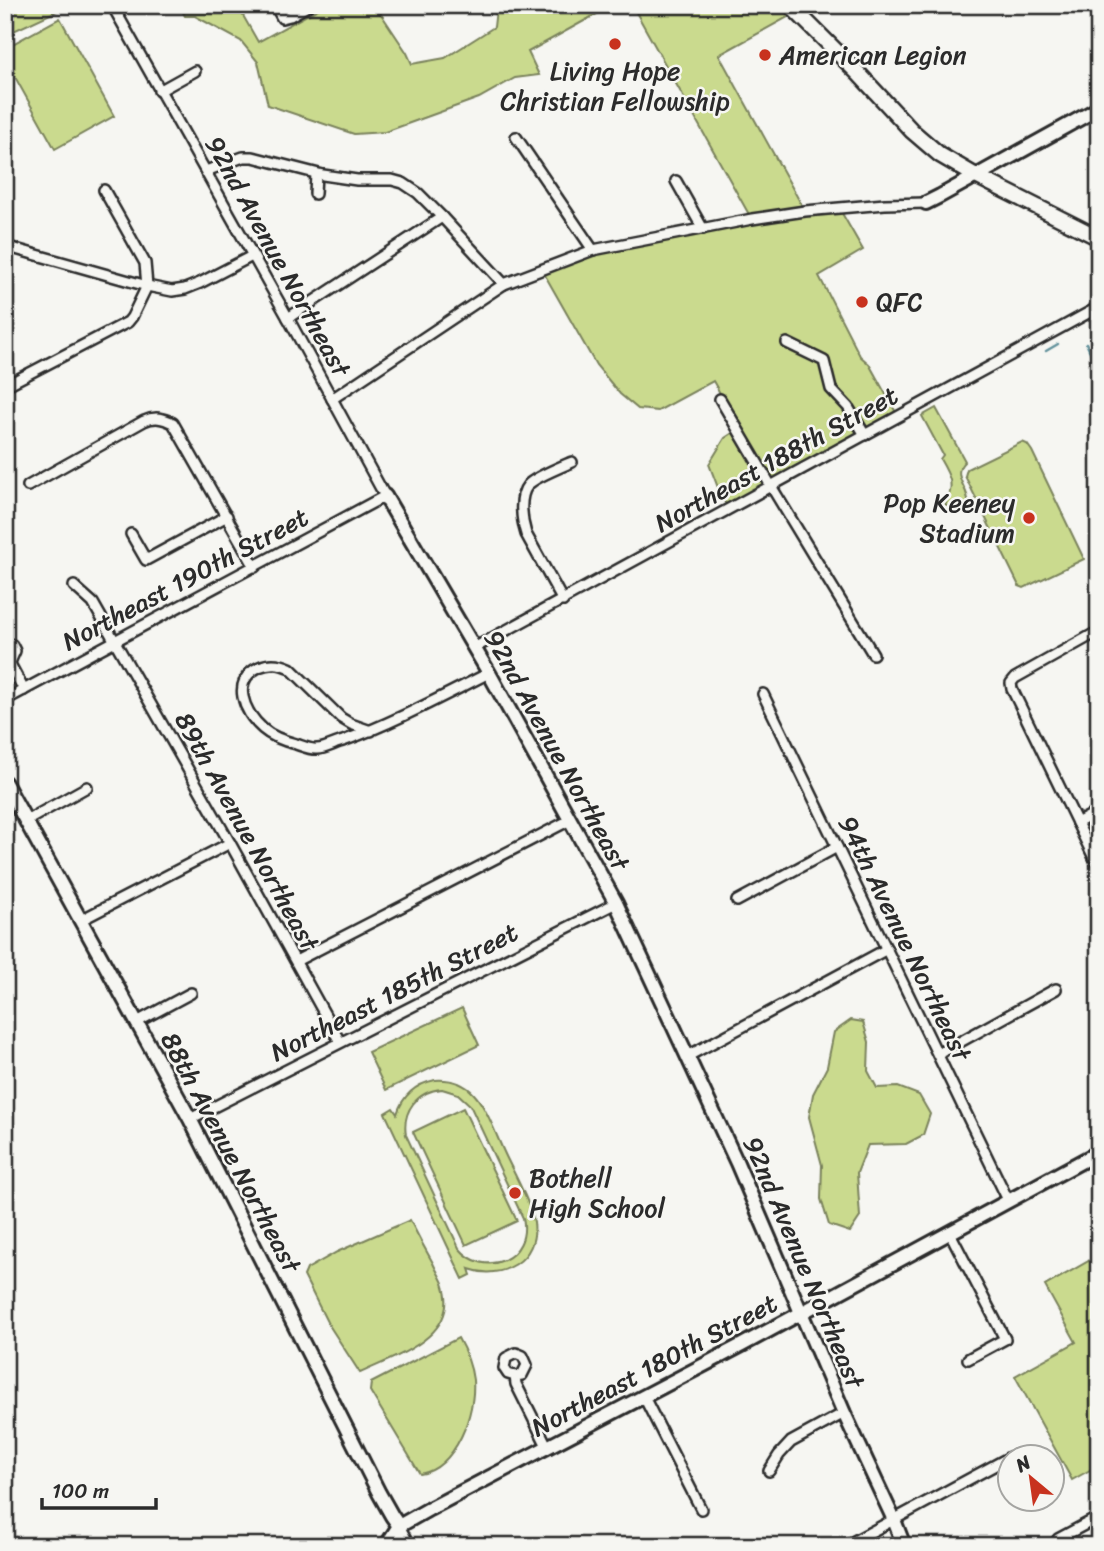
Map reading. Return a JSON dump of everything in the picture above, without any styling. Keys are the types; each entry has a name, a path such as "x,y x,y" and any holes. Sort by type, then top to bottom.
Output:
{"main road":[{"path":"790,5 940,155 1099,238"}],"street":[{"name":"92nd Avenue Northeast","path":"111,5 616,903 737,1163 904,1546"},
{"path":"275,5 282,18 307,7"},
{"path":"159,91 195,71"},
{"path":"332,398 504,284 593,250 805,211 926,203 1099,108"},
{"path":"516,137 593,250"},
{"path":"206,171 243,157 253,157 316,174 403,183 418,193 504,284"},
{"path":"315,194 316,174"},
{"path":"676,181 703,229"},
{"path":"5,386 128,322 132,317 147,286 145,263 104,190"},
{"path":"288,318 442,217"},
{"path":"5,246 172,291 185,289 252,256"},
{"name":"Northeast 188th Street","path":"474,648 1099,307"},
{"path":"787,343 824,361 831,389 848,407 864,435"},
{"path":"720,399 873,654"},
{"path":"28,486 151,418 163,418 173,423 255,567"},
{"path":"563,601 526,534 523,506 524,492 529,482 572,462"},
{"name":"Northeast 190th Street","path":"5,700 385,496"},
{"path":"131,534 146,560 227,516"},
{"name":"89th Avenue Northeast","path":"74,586 93,603 340,1042"},
{"path":"1099,631 1016,678 1012,683 1015,696 1099,867"},
{"path":"5,642 12,645 15,651 7,663 24,690"},
{"path":"371,731 341,718 290,668 281,664 261,666 251,671 244,680 242,695 246,709 263,729 281,740 317,750 371,731 489,673"},
{"name":"94th Avenue Northeast","path":"763,694 1008,1200"},
{"name":"88th Avenue Northeast","path":"5,783 190,1119 379,1493 410,1546"},
{"path":"26,821 87,787"},
{"path":"1077,823 1099,811"},
{"path":"296,961 570,820"},
{"path":"1089,847 1099,842"},
{"path":"81,920 230,843"},
{"path":"737,901 837,847"},
{"name":"Northeast 185th Street","path":"190,1119 616,903"},
{"path":"688,1056 887,949"},
{"path":"938,1054 1056,989"},
{"path":"137,1022 191,993"},
{"name":"Northeast 180th Street","path":"386,1546 399,1526 1099,1152"},
{"path":"950,1233 1005,1339 968,1359"},
{"path":"515,1376 516,1384 547,1446"},
{"path":"643,1397 701,1509"},
{"path":"768,1471 791,1442 844,1413"},
{"path":"845,1546 996,1465"},
{"path":"1053,1546 1058,1539 1099,1517"}],"green space":[{"path":"5,5 50,5 59,10 5,35"},
{"path":"179,5 237,5 258,42 325,5 375,5 412,64 445,58 494,27 496,9 491,5 613,5 528,52 539,75 515,78 479,98 385,132 354,134 268,105 258,62 241,41 195,16 185,16"},
{"path":"632,5 790,5 797,12 719,55 805,211 839,208 863,250 819,276 860,356 869,364 898,416 729,509 709,464 725,438 740,428 713,381 658,411 638,409 620,394 596,365 542,270 593,250 751,218"},
{"path":"60,18 114,116 55,149 5,59 5,48"},
{"path":"936,408 965,461 959,472 967,493 968,506 956,511 945,505 950,492 950,482 940,459 943,455 922,416"},
{"path":"1022,442 1032,451 1084,559 1024,588 1019,586 965,476 967,469"},
{"path":"462,1008 479,1045 386,1090 368,1052"},
{"path":"851,1020 863,1022 869,1042 868,1071 877,1088 898,1087 919,1095 930,1114 923,1135 906,1144 868,1145 857,1173 860,1217 850,1232 829,1225 821,1199 822,1165 809,1117 813,1094 827,1067 834,1032"},
{"path":"435,1080 461,1084 479,1100 529,1206 534,1222 531,1247 516,1264 505,1269 481,1272 469,1269 471,1275 463,1279 385,1113 393,1108 397,1114 407,1096","holes":["442,1089 458,1094 470,1105 523,1218 524,1232 514,1254 493,1263 470,1258 459,1248 406,1135 406,1118 419,1098"]},
{"path":"463,1108 517,1221 466,1245 413,1132"},
{"path":"410,1220 443,1283 446,1301 443,1317 435,1330 422,1342 360,1373 327,1322 304,1276 307,1269 337,1252"},
{"path":"1099,1255 1099,1465 1072,1480 1066,1469 1066,1442 1051,1442 1015,1376 1076,1342 1045,1286"},
{"path":"458,1338 468,1358 473,1380 467,1422 461,1437 444,1461 433,1470 420,1474 370,1391 371,1383"}],"waterway":[{"path":"1086,343 1099,366"},
{"path":"1046,351 1058,344"}],"place":[{"name":"Living Hope Christian Fellowship","path":"615,44"},
{"name":"American Legion","path":"765,55"},
{"name":"QFC","path":"862,302"},
{"name":"Pop Keeney Stadium","path":"1029,518"},
{"name":"Bothell High School","path":"515,1193"}]}
